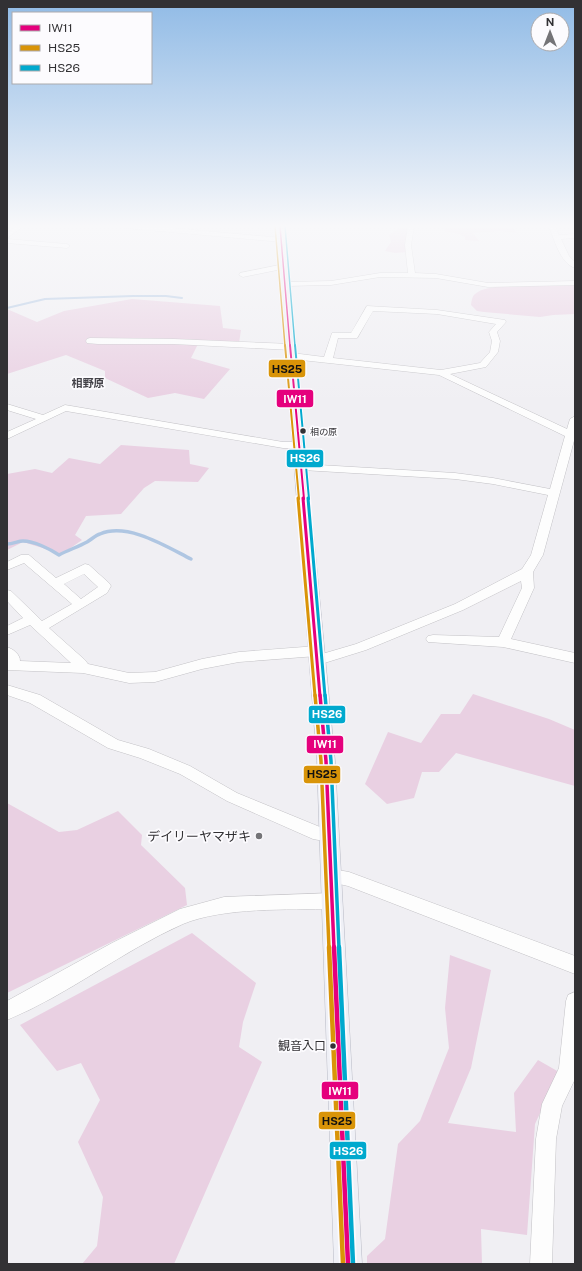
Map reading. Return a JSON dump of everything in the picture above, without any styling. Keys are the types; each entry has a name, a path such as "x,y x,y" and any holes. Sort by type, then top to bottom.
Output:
{"main road":[{"path":"286,285 326,753 348,1264"}],"street":[{"path":"90,341 113,343 142,341 176,342 291,351 328,359 441,373 483,365 494,352 496,340 493,332 502,322 437,312 370,308 354,336 335,335 328,359"},
{"path":"441,373 572,435"},
{"path":"7,407 44,418"},
{"path":"7,436 65,408 283,445 300,445"},
{"path":"10,665 83,668 129,678 155,677 202,664 239,657 318,655 360,647 459,607 527,572 537,555 572,435 575,419"},
{"path":"302,467 455,476 493,481 554,493"},
{"path":"7,566 25,558 80,605"},
{"path":"42,627 80,605 103,590 105,586 85,568 56,584"},
{"path":"504,642 528,588 527,572"},
{"path":"7,594 31,619 42,627 80,663 83,668"},
{"path":"7,631 31,619"},
{"path":"433,639 504,642 575,658"},
{"path":"7,652 14,659 10,665"},
{"path":"7,690 35,699 113,744 144,753 185,770 232,798 319,834 330,835"},
{"path":"332,876 349,879 575,965"},
{"path":"7,1011 24,1003 118,949 180,917 224,905 333,901"},
{"path":"541,1264 546,1138 552,1104 569,1070 575,1001"}],"shaded area":[{"path":"575,285 575,314 540,317 477,311 471,305 473,297 478,292 486,289 510,286"},
{"path":"132,299 220,306 223,328 241,330 239,343 199,342 191,358 230,369 204,399 175,393 148,398 105,378 105,371 66,355 7,374 7,309 37,322 64,311"},
{"path":"121,445 189,450 190,464 209,468 198,482 155,481 144,488 121,514 86,516 75,535 82,540 62,554 23,542 7,550 7,474 35,469 52,473 69,458 100,464"},
{"path":"473,694 549,719 575,730 575,786 456,753 439,772 422,772 414,798 387,804 365,784 388,732 421,743 441,714 460,714"},
{"path":"7,803 59,832 77,830 118,811 142,835 141,845 185,888 187,905 7,993"},
{"path":"192,933 256,983 243,1022 239,1047 262,1062 174,1264 82,1264 97,1246 103,1197 78,1142 100,1100 81,1063 57,1071 20,1025"},
{"path":"450,955 491,970 471,1068 448,1123 516,1132 514,1093 538,1060 559,1072 535,1124 527,1235 481,1229 482,1264 367,1264 367,1256 385,1239 398,1144 420,1121 449,1048 445,1008"}],"waterway":[{"path":"7,308 45,299 133,296 166,296 182,298"},
{"path":"7,544 21,541 32,542 59,555 84,544 98,535 111,531 123,531 135,533 191,559"}],"transit line":[{"name":"HS25","path":"280,285 321,761 343,1264"},
{"name":"IW11","path":"285,285 326,761 348,1264"},
{"name":"HS26","path":"290,285 331,761 353,1264"}],"place":[{"name":"相の原","path":"303,431"},
{"name":"デイリーヤマザキ","path":"259,836"},
{"name":"観音入口","path":"333,1046"}],"district":[{"name":"相野原","path":"88,383"}]}
